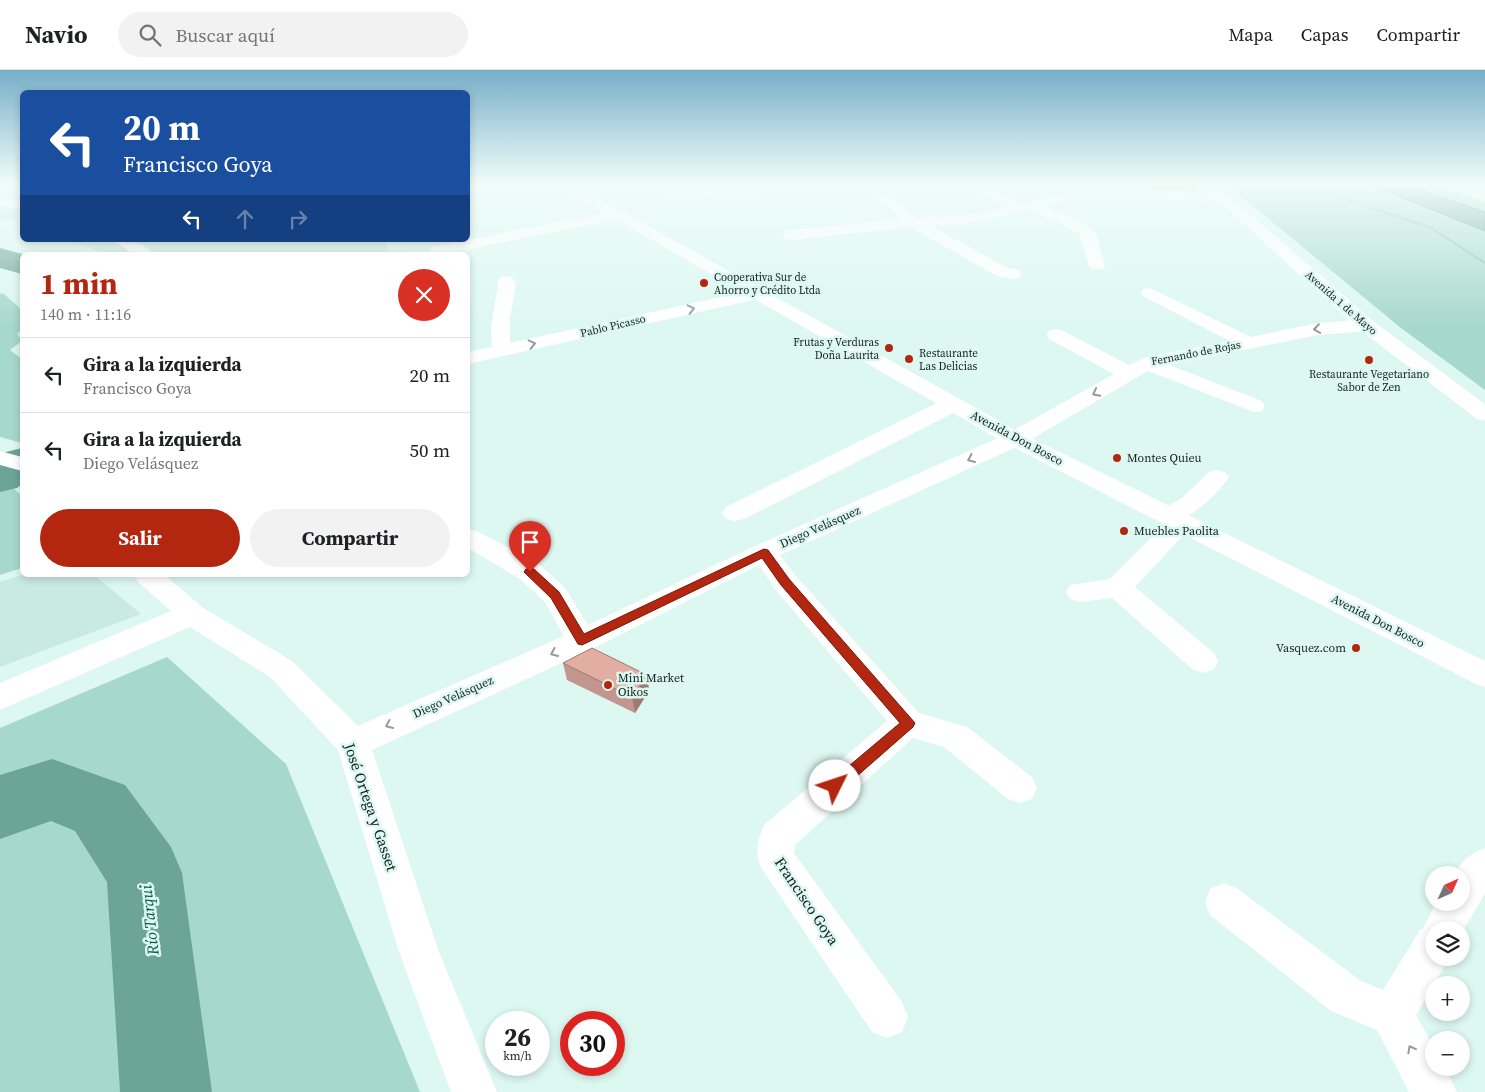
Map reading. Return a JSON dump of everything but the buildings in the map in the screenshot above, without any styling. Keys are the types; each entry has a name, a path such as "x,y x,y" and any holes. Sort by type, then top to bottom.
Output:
{"street":[{"path":"437,251 537,231"},
{"name":"Avenida Don Bosco","path":"643,231 1016,439 1485,675"},
{"path":"790,235 829,231"},
{"path":"927,231 1002,272 1013,274"},
{"path":"1085,231 1089,236 1097,266"},
{"name":"Avenida 1 de Mayo","path":"1257,231 1366,326 1485,414"},
{"path":"123,242 141,252"},
{"path":"503,351 500,344 501,318 507,285 506,281"},
{"path":"1150,293 1249,343"},
{"name":"Pablo Picasso","path":"470,358 758,294"},
{"name":"Fernando de Rojas","path":"1016,439 1147,363 1318,329 1366,326"},
{"path":"1056,335 1128,373"},
{"path":"1147,363 1254,406"},
{"path":"735,512 953,404"},
{"name":"Diego Velásquez","path":"353,743 582,641 764,552 1016,439"},
{"path":"0,458 20,463"},
{"path":"1080,592 1118,588 1176,519 1217,477"},
{"path":"470,538 530,572 555,595 582,641"},
{"path":"764,552 785,582 908,723 955,737 1020,788"},
{"name":"José Ortega y Gasset","path":"150,577 192,614 282,670 353,743 419,952 474,1092"},
{"path":"1118,588 1203,661"},
{"path":"0,697 192,614"},
{"name":"Francisco Goya","path":"887,1018 775,856 776,837 908,723"},
{"path":"1470,881 1474,874 1485,866"},
{"path":"1224,902 1346,996 1392,1015 1434,1092"},
{"path":"1392,1015 1425,959"}],"path":[{"path":"1435,231 1485,263"}],"shaded area":[{"path":"1283,231 1485,231 1485,390 1401,328"},
{"path":"74,242 386,242 388,252 101,252"},
{"path":"3,293 20,308 20,332 17,334 20,342 10,350 20,358 20,442 0,437 0,294"},
{"path":"0,485 12,487 20,494 20,569 0,575"},
{"path":"20,576 96,577 141,614 0,667 0,582"},
{"path":"167,657 286,764 420,1092 0,1092 0,728"}],"waterway":[{"name":"Río Tarqui","path":"0,258 20,263"},
{"name":"Río Tarqui","path":"0,478 20,463"},
{"name":"Río Tarqui","path":"0,807 52,790 100,808 144,873 166,1092"}],"place":[{"name":"Cooperativa Sur de Ahorro y Crédito Ltda","path":"704,283"},
{"name":"Frutas y Verduras Doña Laurita","path":"889,348"},
{"name":"Restaurante Las Delicias","path":"909,359"},
{"name":"Restaurante Vegetariano Sabor de Zen","path":"1369,360"},
{"name":"Montes Quieu","path":"1117,458"},
{"name":"Muebles Paolita","path":"1124,531"},
{"name":"Vasquez.com","path":"1356,648"},
{"name":"Mini Market Oikos","path":"608,685"}],"route":[{"path":"530,572 555,595 582,641 764,552 785,582 908,723 835,786"}]}
